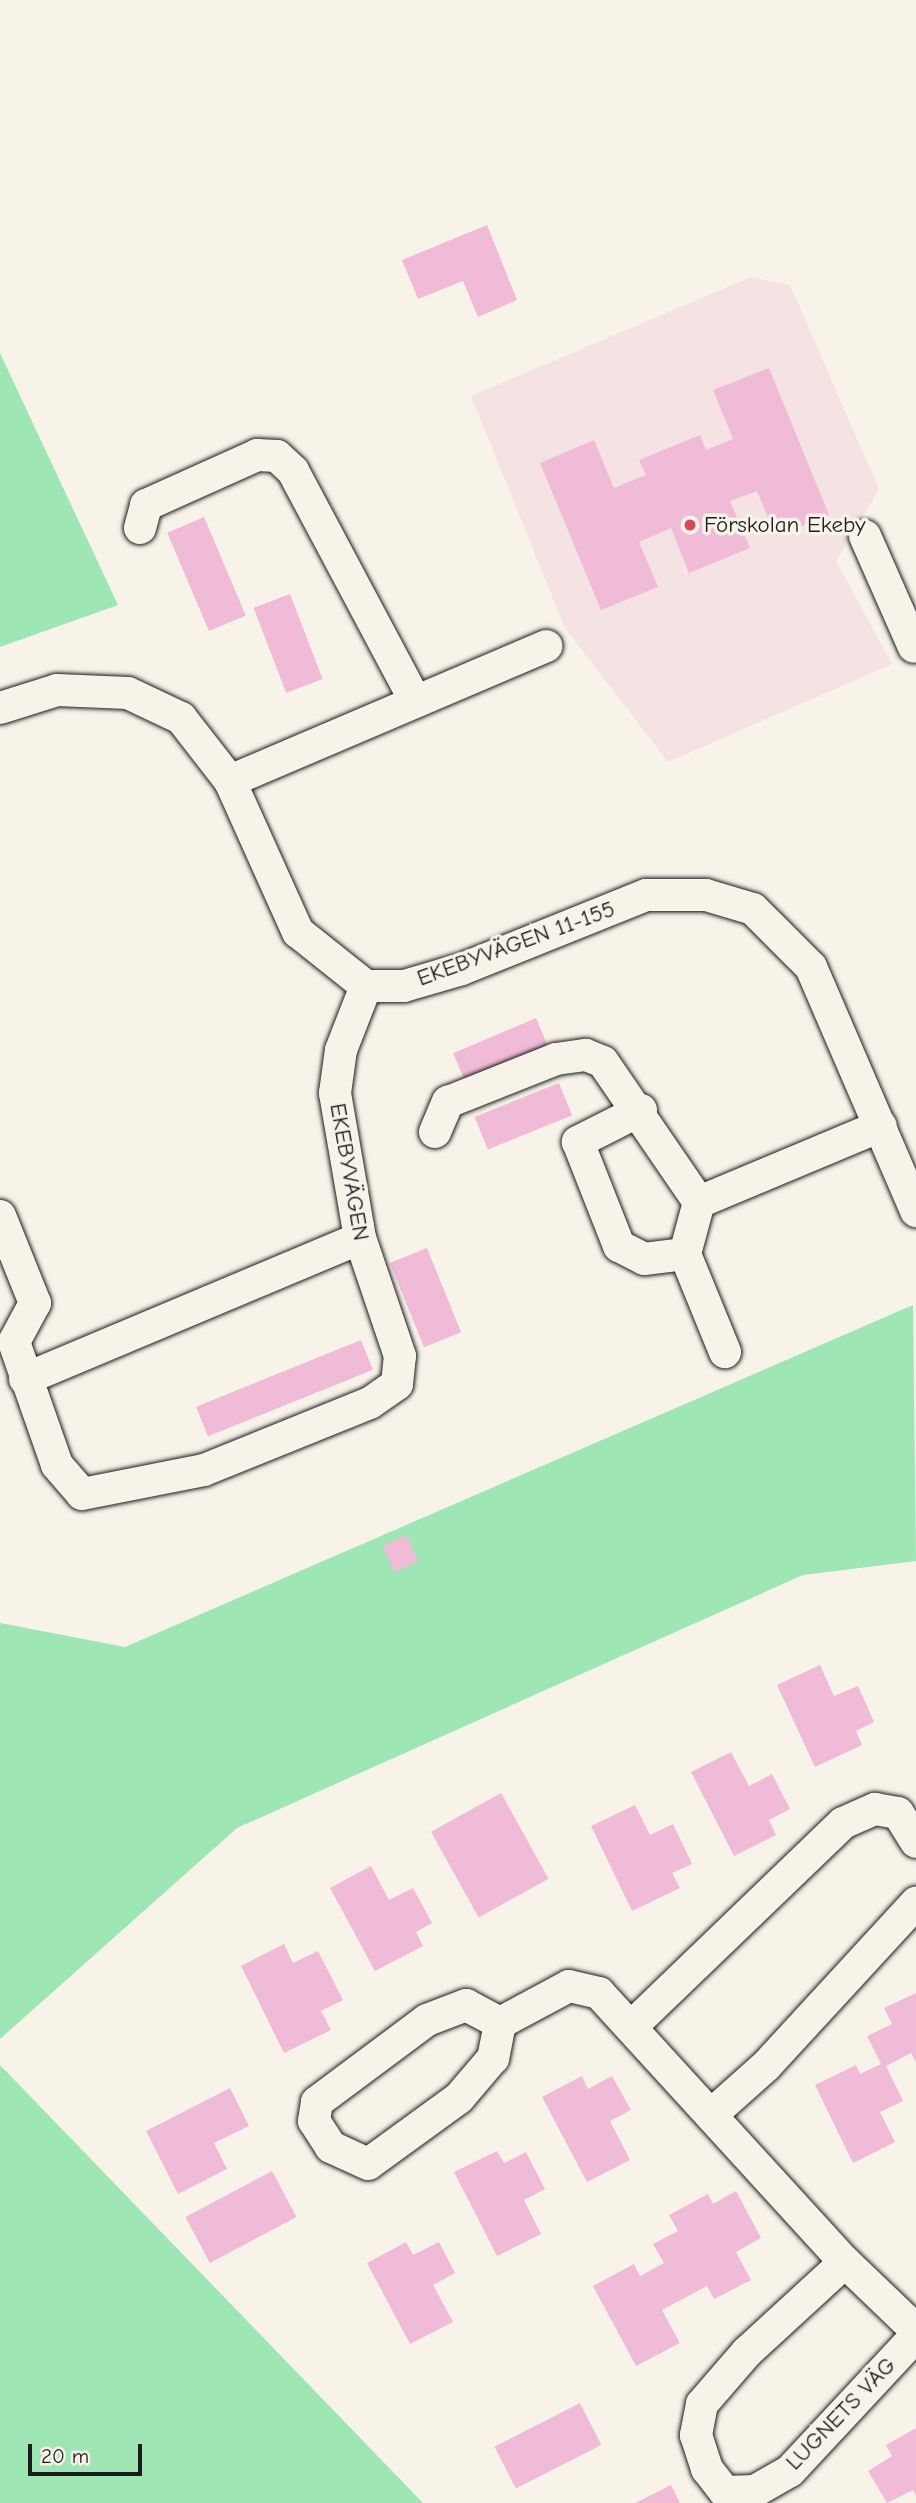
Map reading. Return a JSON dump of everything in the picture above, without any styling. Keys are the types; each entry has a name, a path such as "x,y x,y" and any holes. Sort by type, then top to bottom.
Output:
{"street":[{"path":"140,528 146,505 257,455 277,456 293,471 415,700"},
{"path":"866,536 914,647"},
{"path":"230,781 546,646"},
{"path":"0,708 57,690 128,693 181,718 230,781 298,932 366,986"},
{"name":"EKEBYVÄGEN 11-155","path":"366,986 404,986 462,969 646,895 706,895 753,909 811,967 916,1211"},
{"name":"EKEBYVÄGEN","path":"25,1379 57,1465 82,1494 204,1471 370,1403 397,1384 400,1356 371,1280 360,1238 335,1093 341,1050 366,986"},
{"path":"435,1132 448,1102 572,1056 603,1062 641,1111 699,1202 685,1254 725,1352"},
{"path":"641,1111 578,1142 619,1246 644,1259 685,1254"},
{"path":"699,1202 881,1126"},
{"path":"0,1216 35,1303 14,1342 25,1379 360,1238"},
{"path":"631,2027 843,1823 874,1809 898,1814 916,1842"},
{"path":"710,2115 766,2066 916,1902"},
{"path":"500,2023 569,1986 599,1993 845,2262 916,2330"},
{"path":"466,2005 500,2023 493,2058 459,2098 379,2158 359,2164 344,2158 314,2121 317,2102 427,2020 466,2005"},
{"name":"LUGNETS VÄG","path":"845,2262 747,2352 702,2404 696,2435 706,2469 724,2492 755,2491 790,2471 916,2336"}],"shaded area":[{"name":"Förskolan Ekeby","path":"751,277 790,285 879,489 836,561 892,664 668,762 565,628 471,396"}],"green space":[{"path":"0,353 118,605 0,647"},
{"path":"913,1305 916,1561 803,1575 237,1828 0,2039 0,1623 125,1647"},
{"path":"0,2065 423,2503 0,2503"}],"building":[{"path":"487,225 517,300 478,317 463,281 418,299 402,260"},
{"path":"769,368 829,515 776,536 757,491 730,501 750,548 689,573 671,528 639,542 658,587 601,610 540,463 594,440 614,488 646,475 639,460 700,435 706,450 733,439 713,390"},
{"path":"204,517 246,615 209,631 167,533"},
{"path":"290,594 323,679 286,693 254,608"},
{"path":"536,1018 551,1053 468,1088 453,1053"},
{"path":"559,1083 572,1115 488,1150 475,1117"},
{"path":"427,1248 461,1332 424,1347 390,1263"},
{"path":"361,1340 373,1370 208,1436 196,1407"},
{"path":"406,1535 418,1561 395,1572 382,1546"},
{"path":"820,1665 834,1696 858,1686 874,1722 856,1731 862,1745 815,1767 777,1685"},
{"path":"731,1752 749,1786 772,1774 790,1809 769,1820 776,1835 734,1856 691,1772"},
{"path":"501,1793 549,1879 479,1917 431,1832"},
{"path":"635,1805 650,1835 673,1824 692,1864 672,1873 680,1888 632,1911 591,1826"},
{"path":"371,1866 389,1900 413,1888 432,1923 416,1932 423,1946 375,1971 330,1888"},
{"path":"284,1944 293,1963 318,1951 343,2000 321,2011 331,2030 284,2053 241,1966"},
{"path":"916,1993 916,2062 911,2053 886,2066 903,2101 880,2112 895,2142 853,2163 815,2085 856,2065 860,2074 881,2064 867,2036 892,2024 884,2008"},
{"path":"582,2076 588,2089 612,2076 631,2110 610,2121 630,2160 587,2182 542,2097"},
{"path":"230,2088 249,2126 214,2143 227,2169 178,2194 146,2131"},
{"path":"497,2151 504,2163 526,2152 545,2189 524,2200 541,2234 497,2256 454,2172"},
{"path":"272,2171 296,2217 210,2263 185,2217"},
{"path":"736,2191 761,2238 736,2252 751,2280 714,2299 707,2286 662,2310 680,2343 636,2366 593,2286 634,2264 640,2276 664,2263 653,2244 678,2231 669,2215 708,2194 713,2204"},
{"path":"406,2242 413,2255 439,2242 455,2273 433,2285 453,2322 410,2344 367,2263"},
{"path":"580,2403 601,2445 516,2488 494,2447"},
{"path":"916,2428 916,2496 913,2490 887,2503 868,2471 892,2456 886,2445"},
{"path":"671,2485 680,2503 635,2503"}],"place":[{"name":"Förskolan Ekeby","path":"690,525"}]}
